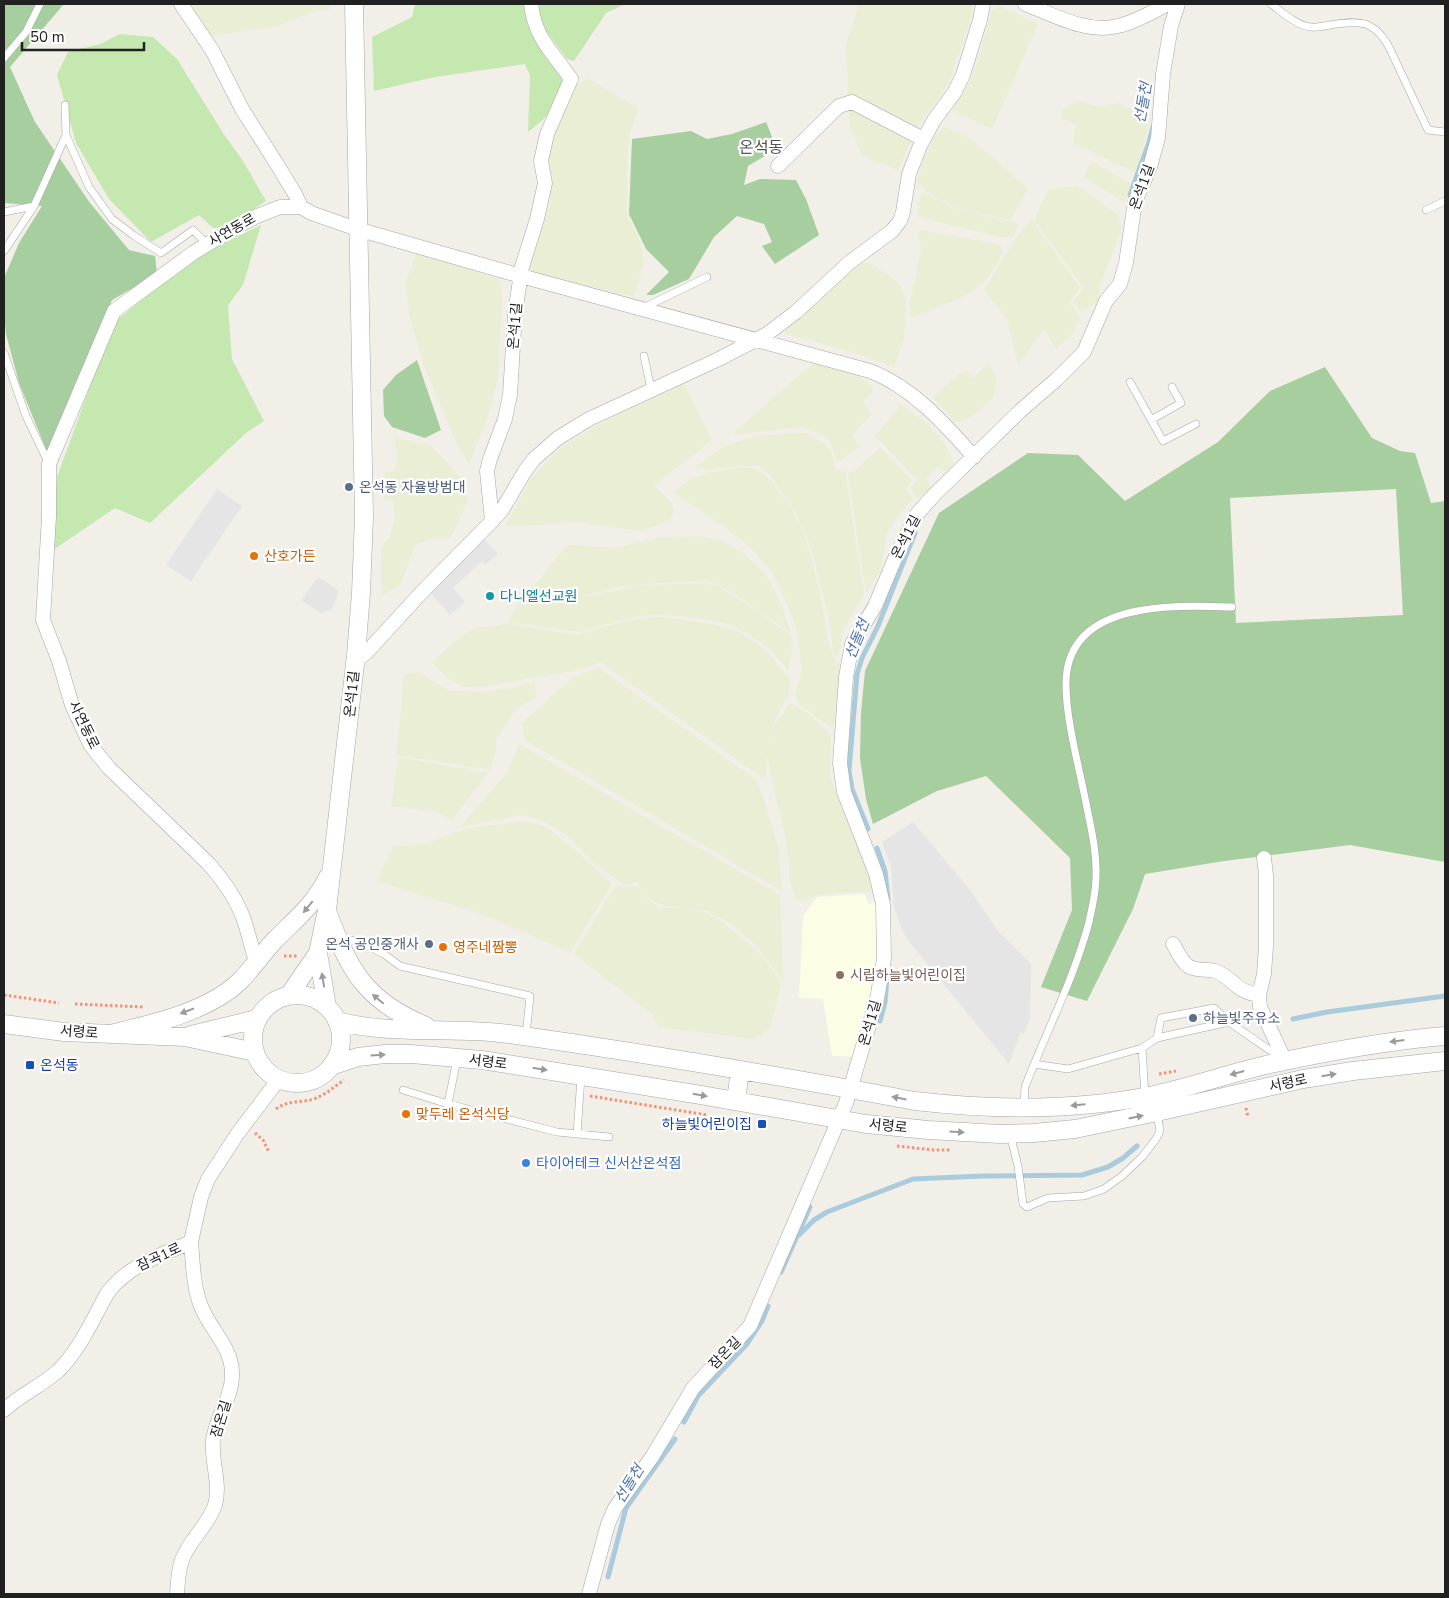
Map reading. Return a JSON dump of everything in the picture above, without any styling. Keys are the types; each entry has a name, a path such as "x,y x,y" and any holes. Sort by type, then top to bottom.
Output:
{"street":[{"path":"181,4 212,50 242,109 295,194 301,207 311,213 357,229 520,276 870,370 890,379 940,421 974,457"},
{"path":"354,4 364,517 356,655"},
{"name":"온석1길","path":"492,521 487,472 505,419 510,395 515,313 520,276 537,219 544,183 541,161 547,134 571,79 542,39 532,17 531,4"},
{"name":"온석1길","path":"318,953 327,910 356,655 362,656 367,652 421,593 492,521 502,510 534,459 551,444 570,429 756,340 781,324 850,262 895,228 903,212 909,174 923,139 959,83 971,50 983,4"},
{"path":"1026,4 1099,29 1126,24 1168,4"},
{"name":"온석1길","path":"848,1096 881,983 884,958 883,904 876,874 848,805 842,782 840,753 849,653 855,638 875,606 896,556 917,514 1020,411 1057,379 1084,352 1106,301 1120,284 1126,263 1136,202 1150,167 1158,138 1164,66 1171,26 1178,4"},
{"path":"778,166 838,106 852,102 923,139"},
{"name":"사연동로","path":"256,961 245,922 232,895 219,875 104,762 90,744 72,705 59,661 43,620 49,516 49,464 114,311 207,244 236,227 269,210 280,207 301,207"},
{"path":"1264,858 1266,875 1266,946 1264,974 1259,995 1260,1007 1285,1061"},
{"path":"110,1034 160,1021 207,1003 224,994 248,972 256,961 312,903 324,884 332,865"},
{"path":"327,910 337,938 350,965 358,978 374,996 398,1012 436,1030"},
{"path":"1173,944 1183,962 1189,967 1198,970 1217,971 1239,989 1247,993 1259,995"},
{"path":"279,1079 264,1068 255,1052 253,1035 257,1019 271,1003 281,997 289,996 318,953"},
{"path":"318,953 332,1014 339,1029 341,1042 338,1054 331,1066"},
{"name":"서령로","path":"289,996 308,996 318,1000 332,1014 372,1028 506,1033 740,1070 848,1096 995,1108 1081,1104 1145,1096 1285,1061 1384,1043 1445,1036"},
{"name":"서령로","path":"185,1037 257,1019"},
{"name":"서령로","path":"4,1024 64,1032 185,1037 255,1052"},
{"name":"서령로","path":"279,1079 298,1083 322,1075 331,1066 348,1059 376,1055 411,1054 482,1060 866,1124 1010,1134 1075,1129 1303,1079 1353,1071 1445,1061"},
{"path":"736,1101 740,1070"},
{"name":"잠곡1로","path":"4,1410 20,1396 46,1380 67,1362 116,1281 146,1262 191,1242 199,1204 208,1179 279,1079"},
{"name":"잠온길","path":"589,1594 604,1538 615,1508 652,1457 693,1388 750,1326 848,1096"},
{"path":"920,1129 922,1102"},
{"name":"잠온길","path":"177,1594 179,1568 182,1559 208,1520 215,1503 217,1489 213,1440 227,1400 233,1374 227,1351 201,1306 196,1290 191,1242"}],"lane":[{"path":"4,58 26,32 40,4"},
{"path":"1271,4 1300,24 1309,27 1352,21 1368,24 1377,30 1390,49 1428,130 1445,132"},
{"path":"65,105 66,135 90,187 112,219 161,253 193,230 207,244"},
{"path":"4,251 34,206 66,135"},
{"path":"1426,210 1445,201"},
{"path":"4,212 34,206"},
{"path":"640,309 707,278"},
{"name":"사연동로","path":"4,353 26,416 49,464"},
{"path":"644,356 651,389"},
{"path":"1130,382 1163,441 1196,424"},
{"path":"1151,420 1181,402 1172,387"},
{"path":"1024,1108 1026,1088 1034,1064 1079,955 1092,909 1096,886 1094,845 1068,708 1066,679 1070,658 1086,633 1116,616 1184,606 1232,607"},
{"path":"337,938 358,941 384,954 400,966 530,996 526,1036"},
{"path":"1157,1038 1161,1018 1214,1008 1229,1022 1285,1061"},
{"path":"1034,1064 1068,1069 1142,1048 1157,1038 1229,1022"},
{"path":"1142,1048 1145,1096"},
{"path":"448,1104 458,1058"},
{"path":"577,1134 581,1076"},
{"path":"404,1090 448,1104 557,1132 609,1137"},
{"path":"1010,1134 1023,1204 1027,1208 1048,1198 1084,1196 1104,1189 1122,1176 1142,1157 1156,1139 1160,1131 1157,1112"}],"path":[{"path":"4,995 59,1003"},
{"path":"74,1004 148,1008"},
{"path":"276,1110 286,1103 320,1096 349,1077"},
{"path":"580,1094 716,1116"},
{"path":"244,1126 258,1135 268,1152"}],"shaded area":[{"path":"189,4 331,5 328,11 318,10 278,26 211,36"},
{"path":"859,4 972,4 973,6 969,25 949,83 916,129 898,170 873,161 861,154 850,125 846,45"},
{"path":"999,6 1038,24 992,129 952,110 974,73 992,11"},
{"path":"588,78 639,109 630,132 627,161 627,213 640,242 644,262 634,297 526,271 550,205 551,179 548,153 560,118 577,85"},
{"path":"1079,101 1102,107 1119,103 1150,120 1136,173 1073,143 1076,125 1061,118 1063,108"},
{"path":"945,127 970,138 1028,189 1010,220 955,207 929,193 917,182 923,161 935,136"},
{"path":"1091,161 1132,184 1125,203 1084,177"},
{"path":"1077,186 1119,215 1121,231 1101,283 1098,301 1082,312 1073,302 1084,288 1034,220 1048,190"},
{"path":"923,192 952,207 1019,224 1013,238 996,236 918,217 920,196"},
{"path":"1032,220 1080,288 1069,302 1080,318 1073,333 1056,349 1044,329 1018,365 1007,319 984,290 1018,235"},
{"path":"920,230 1001,245 1003,254 986,280 974,290 960,298 911,318 909,304 921,249 918,234"},
{"path":"417,251 499,279 502,296 498,378 488,416 469,464 456,442 424,366 409,314 406,282"},
{"path":"861,263 870,263 901,286 905,299 906,314 904,339 894,367 852,352 783,333"},
{"path":"816,361 849,367 874,389 863,403 872,414 852,435 859,446 837,463 832,445 825,436 812,430 798,427 734,435 736,430"},
{"path":"989,363 996,379 992,399 973,416 955,422 933,398 965,369 973,378"},
{"path":"684,384 712,440 654,485 672,503 674,512 670,520 641,531 578,522 505,526 532,477 560,448 604,421"},
{"path":"901,405 926,422 945,444 954,463 945,472 938,467 926,477 931,488 918,499 910,488 917,480 875,436"},
{"path":"806,433 823,443 831,451 835,468 845,471 864,594 842,633 839,656 834,655 829,620 811,547 795,511 770,475 758,466 707,470 695,467 723,447 755,436"},
{"path":"395,438 431,445 462,479 466,487 467,502 454,531 448,539 431,539 415,545 401,584 382,596 381,547 389,538 395,517 393,500 384,500 385,472 395,471 397,457"},
{"path":"880,447 912,480 906,489 913,499 901,511 887,533 880,571 866,593 848,474 854,471"},
{"path":"735,468 759,470 772,482 792,509 803,532 820,594 828,641 835,661 842,665 833,729 799,704 795,695 802,669 797,629 775,576 750,547 726,528 673,492 692,478"},
{"path":"217,489 242,506 191,581 166,565"},
{"path":"699,536 720,540 742,552 764,572 779,598 791,633 733,593 709,581 666,582 614,588 576,598 647,585 705,583 719,587 791,635 792,651 788,671 770,649 750,635 728,624 697,618 655,614 620,620 581,632 508,622 523,595 529,593 562,596 530,591 567,545 614,548 657,538"},
{"path":"483,538 498,554 485,565 482,561 453,588 465,602 450,615 427,589"},
{"path":"318,577 338,590 337,598 332,608 322,614 301,600"},
{"path":"659,617 707,623 733,629 750,638 768,653 782,669 790,680 788,695 773,724 766,753 773,727 790,703 807,712 831,735 830,776 875,891 818,894 806,902 796,898 789,880 789,861 785,835 767,754 764,779 601,662 578,670 487,686 464,687 447,678 432,662 467,632 479,628 507,623 577,635 625,621"},
{"path":"599,668 756,780 765,802 778,848 782,891 525,740 522,723 573,677"},
{"path":"419,673 450,691 484,692 535,682 536,697 515,710 496,739 496,749 490,770 397,755 404,674"},
{"path":"519,744 780,895 783,981 756,945 728,922 707,911 661,905 645,896 660,908 680,908 704,912 721,921 759,953 781,985 770,1027 755,1039 659,1027 652,1014 574,954 615,887 638,886 642,891 638,882 624,885 595,863 568,836 542,820 521,815 460,827 507,773"},
{"path":"399,757 488,773 452,820 438,813 391,806"},
{"path":"523,821 544,826 574,849 612,884 570,952 479,913 377,881 393,847 425,844 466,829"},
{"path":"913,822 970,890 998,931 1031,964 1030,1018 1024,1034 1021,1032 1009,1064 906,938 894,909 891,867 882,842"},
{"name":"시립하늘빛어린이집","path":"865,894 868,904 875,902 883,939 859,1057 832,1056 823,999 799,998 803,916 817,897"}],"green space":[{"path":"4,4 64,4 10,67 35,122 90,203 129,250 155,256 157,274 112,300 48,454 19,383 6,334 4,315 4,278 19,243 42,206 4,203"},
{"path":"415,4 527,4 536,40 562,80 563,87 558,102 528,132 530,75 525,64 435,77 374,91 372,37 412,17"},
{"path":"540,4 625,4 606,13 574,61 567,59 544,28 538,12"},
{"path":"120,34 153,37 177,59 223,133 243,161 266,201 226,228 213,228 199,215 151,242 109,199 76,143 57,75 68,52 100,44"},
{"path":"766,122 777,149 748,166 744,185 760,179 796,180 806,199 819,235 775,264 762,246 772,242 764,224 737,216 714,237 689,279 653,295 646,295 669,272 646,249 629,214 632,139 691,131 707,139 732,134"},
{"path":"261,225 243,285 228,305 232,359 264,421 246,433 150,523 115,508 53,550 57,477 113,323 197,256"},
{"path":"417,360 441,430 425,438 392,427 384,416 383,390 396,375"},
{"path":"1325,367 1372,438 1400,451 1415,453 1431,503 1445,501 1445,862 1350,845 1224,861 1145,874 1133,909 1087,1001 1041,987 1072,910 1070,858 986,776 937,791 873,824 866,799 860,758 861,713 865,671 939,513 1028,453 1078,455 1125,501 1218,442 1270,391","holes":["1396,489 1403,615 1236,623 1230,498"]}],"waterway":[{"name":"선돌천","path":"1130,195 1153,127"},
{"name":"선돌천","path":"868,829 852,789 849,771 857,674 915,533"},
{"name":"선돌천","path":"877,848 885,871 888,900"},
{"name":"선돌천","path":"880,1021 885,1002 887,979"},
{"path":"1293,1019 1327,1012 1445,996"},
{"path":"799,1235 814,1220 827,1212 913,1179 1082,1175 1108,1167 1123,1158 1137,1146"},
{"name":"선돌천","path":"781,1272 810,1207"},
{"name":"선돌천","path":"684,1422 698,1396 747,1344 762,1321 768,1306"},
{"name":"선돌천","path":"608,1577 626,1508 675,1439"}],"place":[{"name":"온석동 자율방범대","path":"349,487"},
{"name":"산호가든","path":"254,556"},
{"name":"다니엘선교원","path":"490,596"},
{"name":"온석 공인중개사","path":"429,944"},
{"name":"영주네짬뽕","path":"443,947"},
{"name":"시립하늘빛어린이집","path":"840,975"},
{"name":"하늘빛주유소","path":"1193,1018"},
{"name":"온석동","path":"30,1065"},
{"name":"맞두레 온석식당","path":"406,1114"},
{"name":"하늘빛어린이집","path":"762,1124"},
{"name":"타이어테크 신서산온석점","path":"526,1163"}],"district":[{"name":"온석동","path":"761,148"}]}
